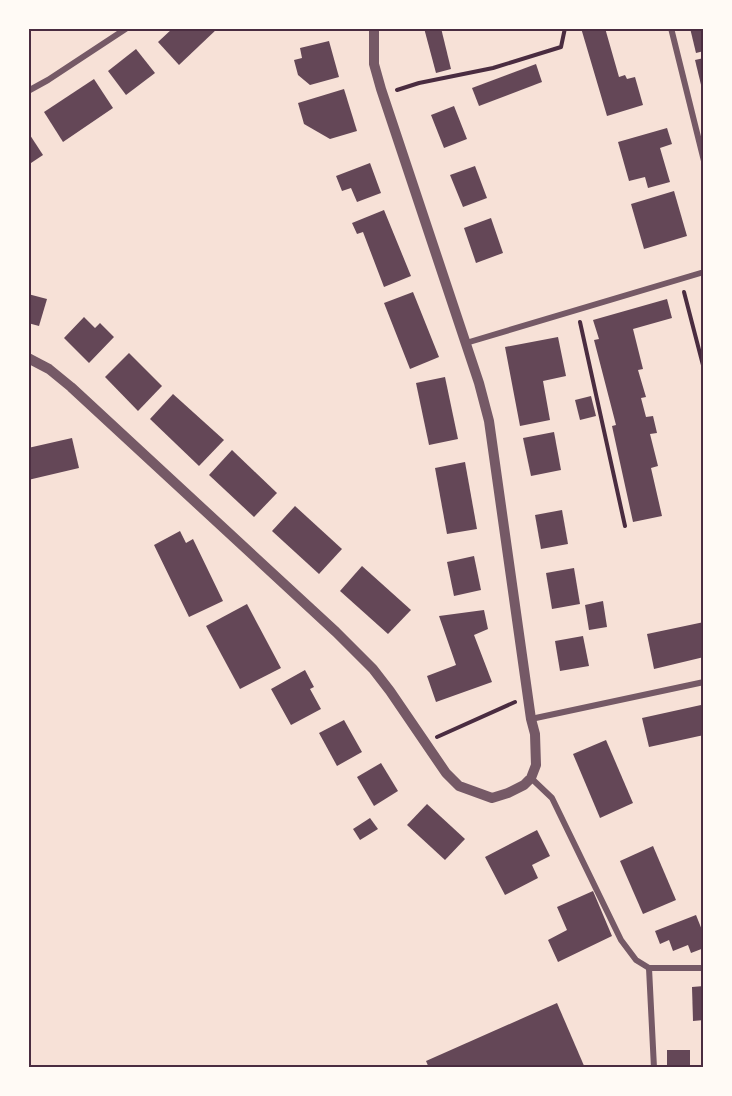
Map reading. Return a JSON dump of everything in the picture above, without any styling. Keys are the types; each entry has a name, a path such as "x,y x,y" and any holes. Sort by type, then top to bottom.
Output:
{"street":[{"path":"28,91 127,28"},
{"path":"28,358 50,369 71,387 336,632 373,669 446,773 459,786 492,798 524,785 531,778 536,765 537,750 489,422 479,383 374,64 374,28"},
{"path":"671,28 704,161"},
{"path":"465,343 704,272"},
{"path":"531,719 704,682"},
{"path":"531,778 552,798 621,940 636,960 649,968 704,968"},
{"path":"649,968 654,1068"}],"path":[{"path":"383,94 419,83 493,68 561,47 565,28"},
{"path":"681,280 704,369"},
{"path":"577,309 625,526"},
{"path":"426,743 508,706 529,694"}],"building":[{"path":"173,28 218,28 179,65 158,42"},
{"path":"424,28 441,28 451,69 436,73"},
{"path":"581,28 605,28 619,77 625,75 627,79 635,77 643,105 607,116"},
{"path":"690,28 704,28 704,51 696,53"},
{"path":"329,41 339,77 310,85 298,75 294,60 302,58 300,48"},
{"path":"136,49 155,73 126,95 108,71"},
{"path":"704,58 704,93 703,93 695,60"},
{"path":"536,64 542,82 479,106 472,88"},
{"path":"94,79 113,108 63,142 44,112"},
{"path":"344,89 357,131 330,139 304,124 298,103"},
{"path":"454,106 467,139 444,148 431,115"},
{"path":"667,128 672,144 660,148 670,182 648,188 645,177 629,181 618,142"},
{"path":"28,132 43,155 28,165"},
{"path":"370,163 381,193 357,202 351,188 342,191 336,176"},
{"path":"475,166 487,198 463,207 450,175"},
{"path":"674,191 687,236 644,249 631,204"},
{"path":"384,210 411,276 384,287 363,232 357,234 352,223"},
{"path":"491,218 503,253 476,263 464,228"},
{"path":"413,292 439,357 410,369 384,303"},
{"path":"28,294 47,299 39,326 28,323"},
{"path":"667,299 672,318 633,329 643,369 638,370 646,397 641,398 646,417 653,416 657,433 650,434 658,466 651,468 662,516 633,522 612,426 616,425 594,340 599,339 593,320"},
{"path":"84,317 95,328 100,323 114,337 89,363 64,338"},
{"path":"558,337 566,376 543,381 550,420 520,426 505,347"},
{"path":"129,353 162,386 138,411 105,377"},
{"path":"445,377 458,439 429,445 416,383"},
{"path":"173,394 224,440 199,466 150,419"},
{"path":"591,396 596,416 580,420 575,400"},
{"path":"554,432 561,470 531,476 523,438"},
{"path":"72,438 79,468 28,480 28,448"},
{"path":"232,450 277,493 254,517 209,475"},
{"path":"465,462 477,529 447,534 435,468"},
{"path":"295,506 342,549 319,574 272,531"},
{"path":"562,510 568,544 541,549 535,515"},
{"path":"180,531 186,543 193,539 223,601 189,617 154,545"},
{"path":"474,556 481,590 454,596 447,562"},
{"path":"362,566 411,610 388,634 340,591"},
{"path":"574,568 580,604 552,609 546,573"},
{"path":"603,601 607,627 589,630 585,605"},
{"path":"247,604 281,668 240,689 206,626"},
{"path":"484,610 488,629 474,635 492,682 436,702 427,676 456,665 439,616"},
{"path":"704,622 704,657 654,669 647,634"},
{"path":"583,636 589,666 560,671 555,641"},
{"path":"305,670 314,687 310,689 321,709 291,725 271,689"},
{"path":"701,705 704,735 649,747 642,718"},
{"path":"344,720 362,752 337,766 319,733"},
{"path":"606,740 633,803 600,818 573,754"},
{"path":"381,763 398,791 374,806 357,777"},
{"path":"427,804 465,839 445,860 407,825"},
{"path":"370,818 378,829 360,840 353,829"},
{"path":"537,830 550,856 532,865 538,878 505,895 485,857"},
{"path":"653,846 676,900 643,914 620,861"},
{"path":"593,891 612,936 558,962 548,940 567,930 557,907"},
{"path":"696,915 704,935 704,948 691,953 688,945 673,951 669,940 660,944 655,931"},
{"path":"704,986 704,1020 693,1021 692,987"},
{"path":"557,1003 585,1068 429,1068 426,1061"},
{"path":"667,1050 690,1050 690,1068 667,1068"}]}
